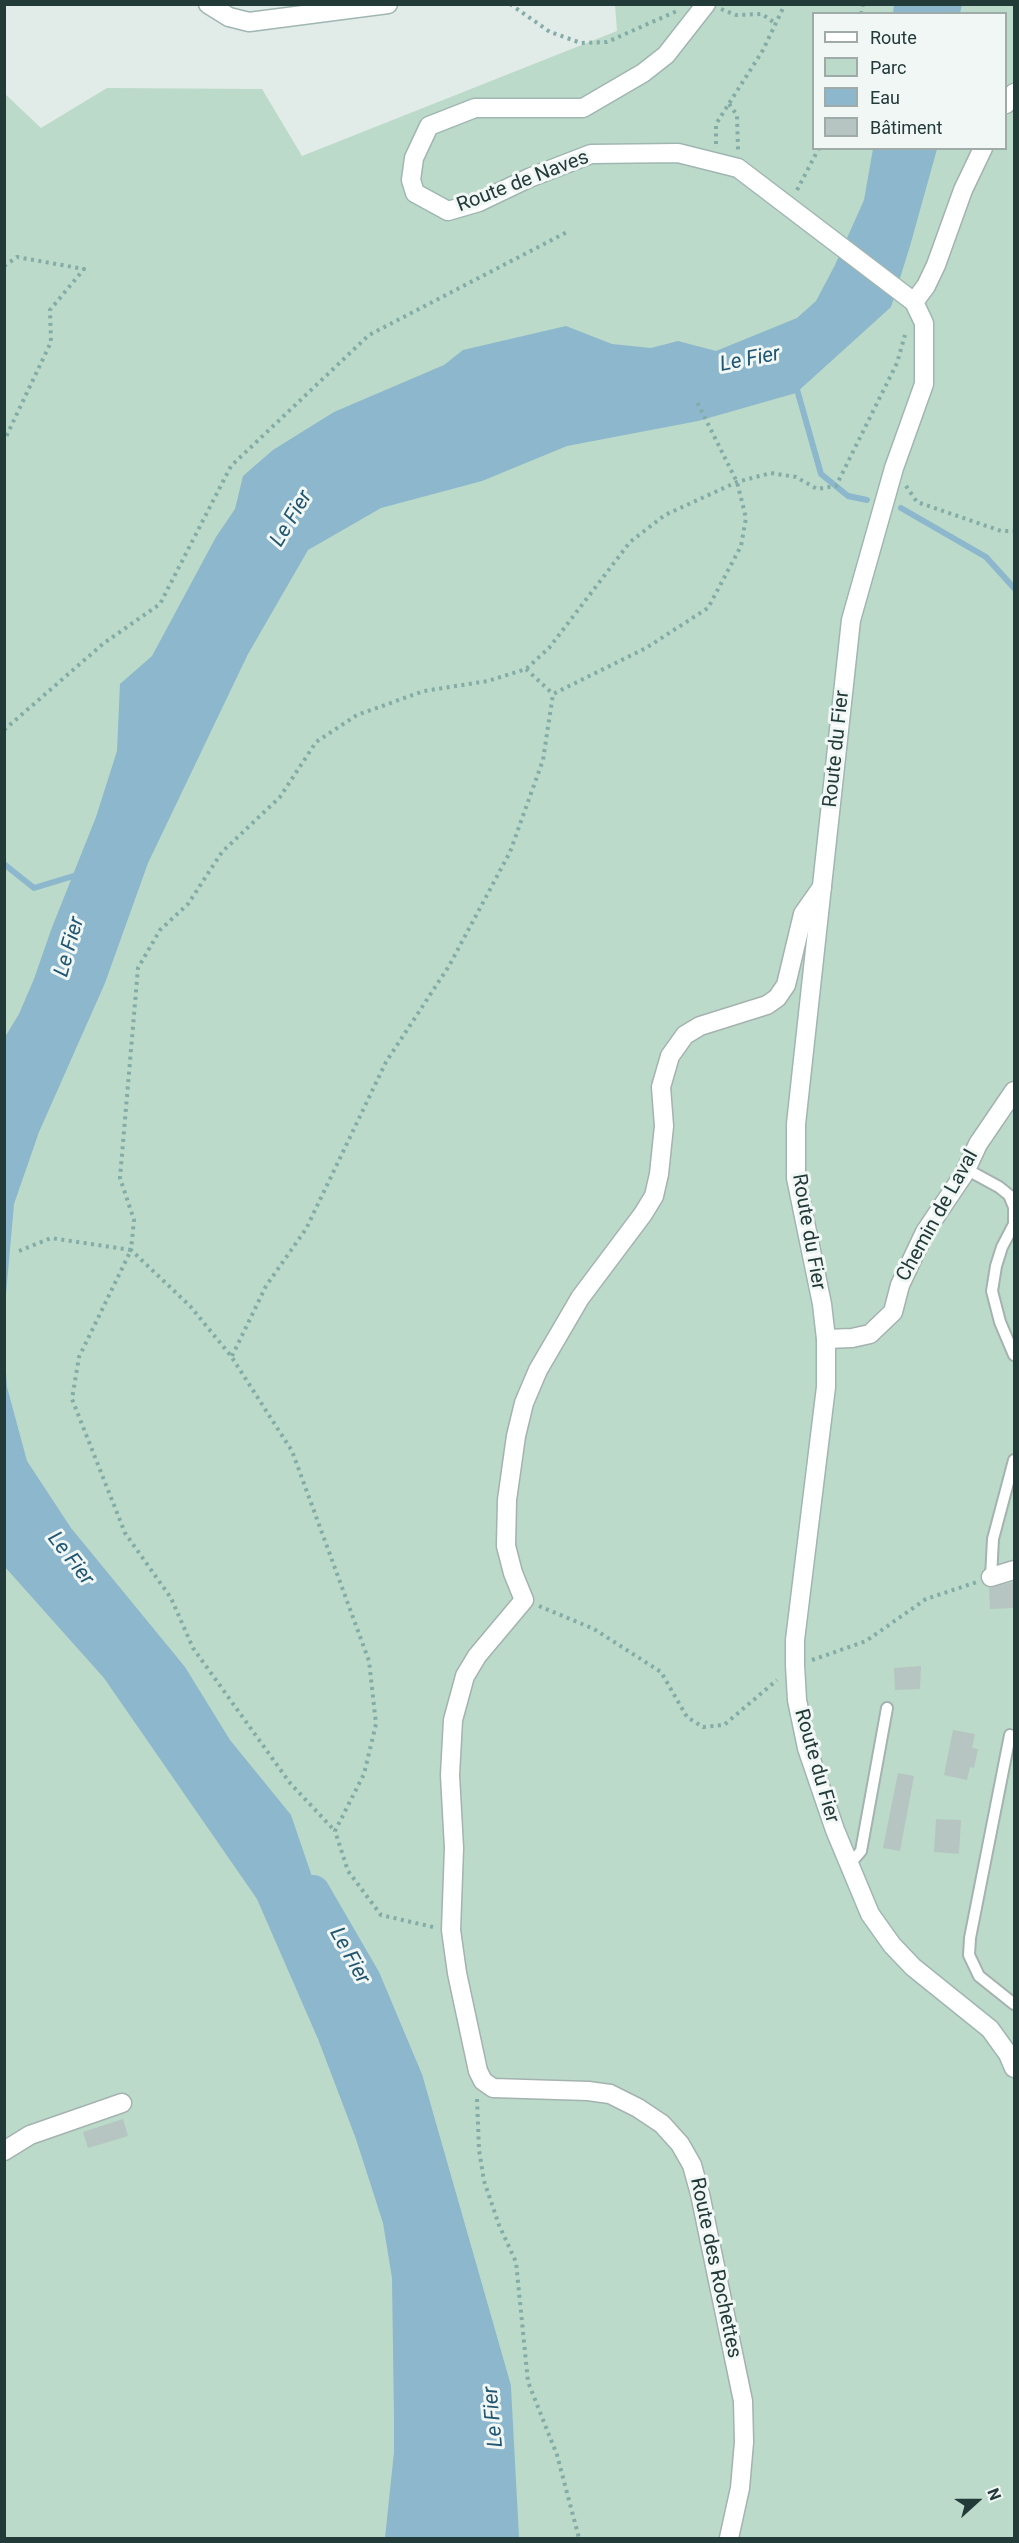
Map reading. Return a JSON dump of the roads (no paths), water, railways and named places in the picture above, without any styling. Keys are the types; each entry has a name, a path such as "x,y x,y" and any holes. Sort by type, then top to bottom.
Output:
{"main road":[{"path":"208,4 229,17 249,22 388,4"},
{"name":"Route de Naves","path":"711,6 666,55 643,73 583,108 475,108 429,126 414,158 411,180 415,193 448,211 479,202 529,178 591,154 678,153 738,168 914,302"},
{"path":"914,302 931,276 963,190 982,150"},
{"name":"Route du Fier","path":"914,302 924,323 924,384 894,468 851,620 796,1135 796,1178 822,1304 826,1338 826,1388 795,1640 795,1665 797,1700 807,1748 849,1865 870,1914 892,1945 913,1967 990,2029 1008,2054 1014,2068"},
{"name":"Route des Rochettes","path":"729,2538 740,2488 744,2442 743,2401 700,2194 692,2165 681,2144 662,2124 638,2108 610,2094 588,2091 493,2088 480,2076 457,1973 451,1930 454,1848 450,1775 453,1720 465,1676 477,1656 524,1600 513,1573 506,1546 507,1500 516,1436 524,1403 538,1370 580,1298 643,1215 654,1196 659,1174 664,1126 661,1087 670,1056 685,1035 700,1026 767,1005 777,998 786,985 803,914 822,887"},
{"name":"Chemin de Laval","path":"826,1338 852,1338 870,1334 892,1312 900,1285 925,1232 966,1169 978,1144 1014,1091"},
{"path":"990,1577 1014,1570"},
{"path":"4,2151 30,2135 122,2103"}],"lane":[{"path":"966,1169 1010,1195 1014,1207 1014,1224 1002,1247 992,1292 1000,1322 1014,1355"},
{"path":"990,1577 993,1539 1014,1460"},
{"path":"849,1865 861,1851 887,1708"},
{"path":"1010,1735 970,1938 969,1955 979,1976 1014,2004"}],"water":[{"path":"894,4 962,5 960,12 893,12"},
{"path":"873,150 937,150 891,307 796,393 698,421 567,446 482,481 381,508 308,550 248,654 148,863 105,983 39,1132 14,1204 5,1305 5,1037 19,1014 34,979 96,817 117,751 120,684 152,656 216,537 235,509 243,476 273,450 334,412 444,365 463,350 566,326 612,344 651,348 678,341 716,351 797,318 816,301 864,200"},
{"path":"4,1345 7,1387 27,1461 71,1528 185,1667 230,1740 291,1815 321,1903 362,1980 404,2081 434,2212 492,2389 507,2538 385,2538 394,2452 394,2418 392,2278 383,2223 356,2139 318,2039 257,1899 104,1678 5,1567"}],"waterway":[{"path":"796,386 821,474 848,496 867,500"},
{"path":"901,508 986,557 1014,588"},
{"path":"4,864 34,888 80,874"},
{"name":"Le Fier","path":"313,1892 364,1980 406,2080 494,2388 502,2538"}]}
